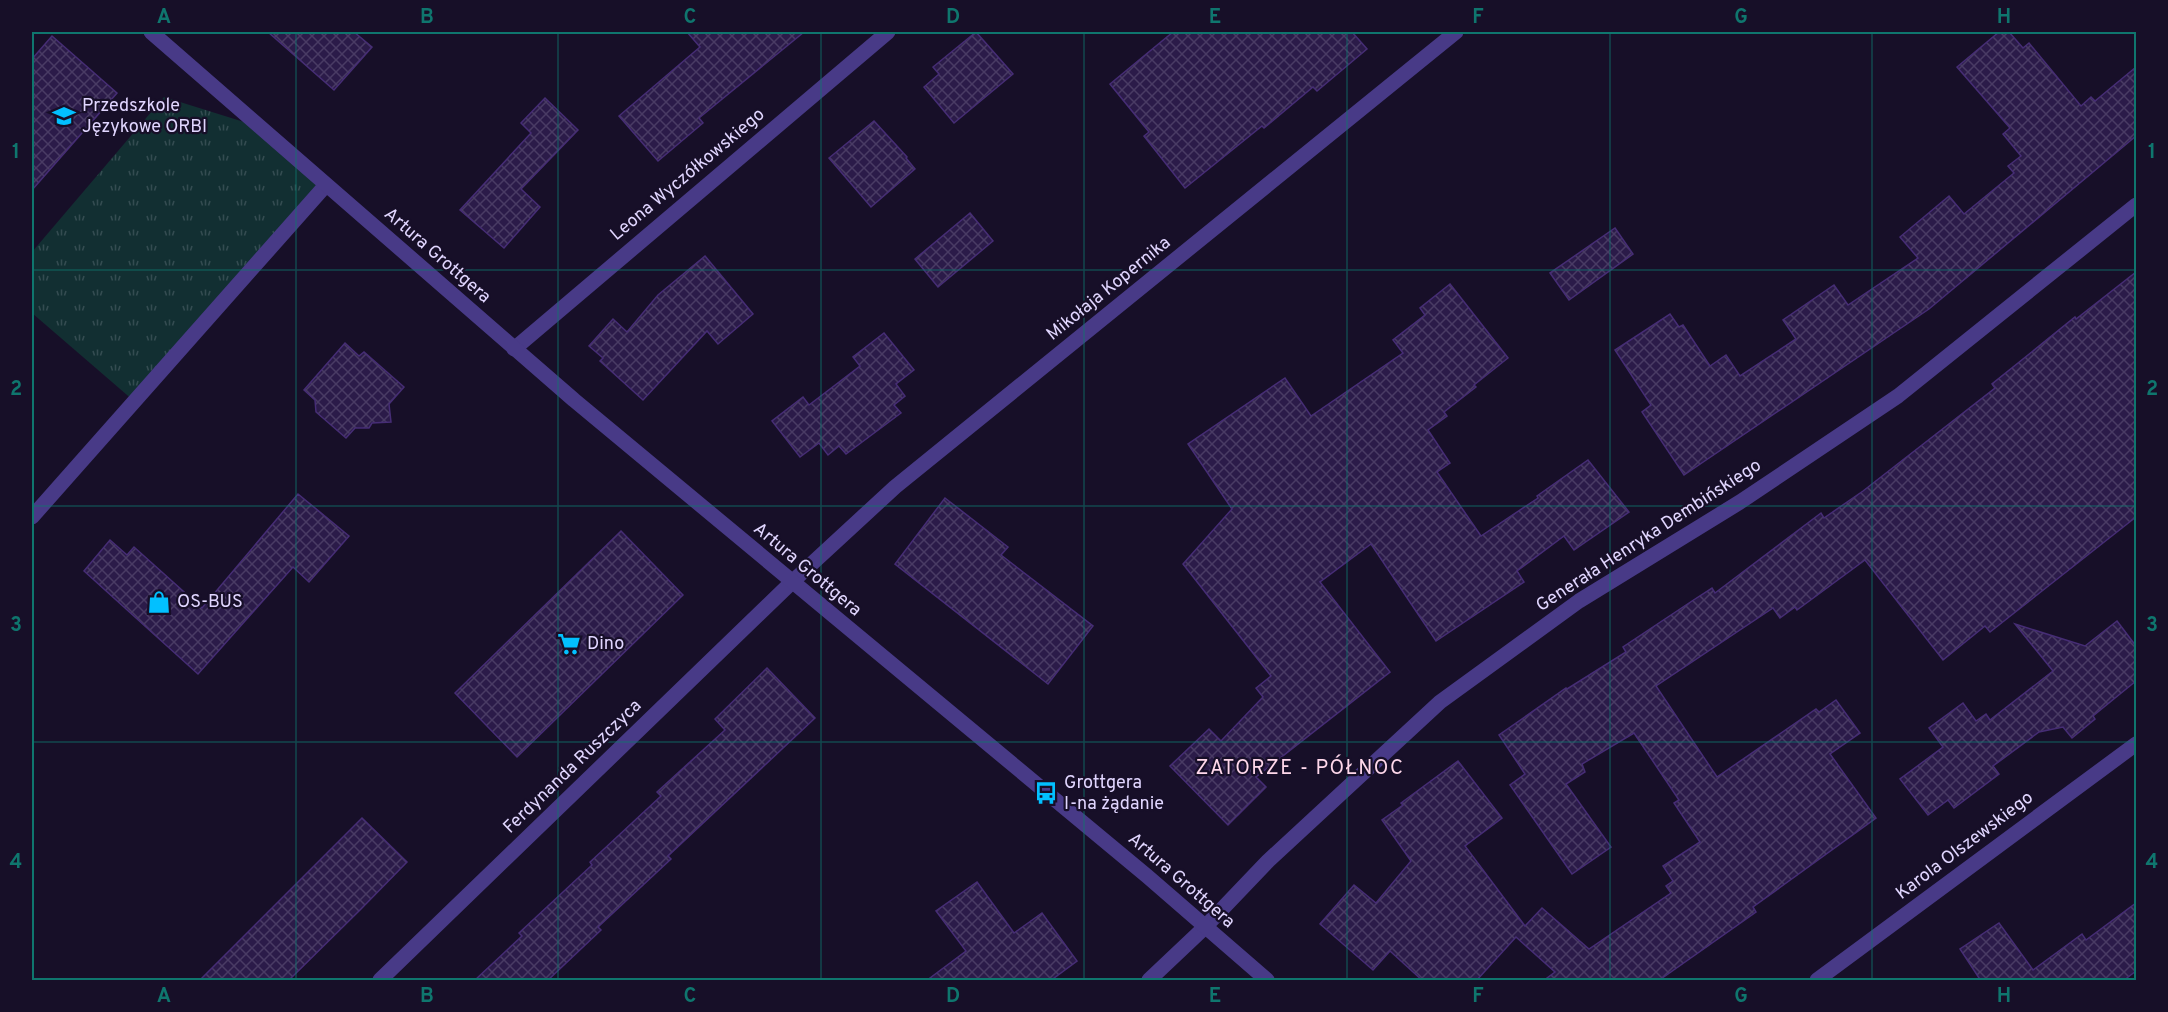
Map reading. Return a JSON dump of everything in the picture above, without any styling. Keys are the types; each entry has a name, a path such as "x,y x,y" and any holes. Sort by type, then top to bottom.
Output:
{"street":[{"name":"Artura Grottgera","path":"151,32 514,349 1147,876 1267,981"},
{"name":"Leona Wyczółkowskiego","path":"514,349 888,32"},
{"name":"Mikołaja Kopernika","path":"792,582 895,487 1456,32"},
{"path":"32,517 326,185"},
{"name":"Generała Henryka Dembińskiego","path":"1149,981 1268,861 1440,702 1579,601 1740,502 1898,396 2136,204"},
{"name":"Ferdynanda Ruszczyca","path":"381,981 792,582"},
{"name":"Karola Olszewskiego","path":"1817,981 2136,744"}],"green space":[{"path":"164,97 257,126 326,185 134,401 32,313 32,252"}],"building":[{"path":"268,32 354,32 372,47 334,90"},
{"path":"687,32 804,32 699,118 703,123 658,161 619,116 700,47"},
{"path":"976,32 1013,74 954,123 924,87 939,74 933,67"},
{"path":"1173,32 1352,32 1367,49 1317,91 1313,87 1264,128 1262,126 1185,188 1144,136 1149,132 1110,84"},
{"path":"1999,32 2009,32 2023,48 2029,43 2081,106 2091,97 2095,101 2136,67 2136,136 1929,309 1684,475 1642,412 1651,405 1615,350 1670,314 1679,327 1683,325 1710,366 1726,355 1740,376 1796,339 1783,320 1834,285 1848,305 1918,258 1900,237 1949,196 1964,214 2014,173 2008,166 2021,156 2003,134 2010,128 1957,67"},
{"name":"Przedszkole Językowe ORBI","path":"52,36 117,93 32,190 32,59"},
{"path":"545,98 578,130 521,189 540,207 504,248 460,210 531,133 521,123"},
{"path":"874,121 915,169 871,207 829,158"},
{"path":"970,213 993,241 938,287 915,259"},
{"path":"1615,228 1633,254 1569,300 1550,273"},
{"path":"705,256 753,314 718,344 707,331 643,400 600,361 603,358 589,346 613,319 627,332 658,295"},
{"path":"2136,272 2136,517 1990,632 1985,626 1943,660 1865,560 1797,610 1795,607 1780,618 1773,608 1656,686 1717,777 1816,709 1819,712 1836,700 1860,733 1830,754 1876,818 1753,907 1756,912 1658,981 1543,981 1555,972 1516,937 1476,981 1423,981 1390,951 1373,970 1320,924 1354,885 1376,903 1411,861 1382,820 1458,761 1502,818 1465,846 1525,926 1542,908 1589,949 1671,893 1666,886 1673,881 1663,866 1700,842 1674,803 1679,800 1634,733 1582,764 1585,772 1566,784 1611,847 1572,874 1510,785 1525,774 1499,735 1566,688 1626,652 1623,647 1692,601 1712,588 1715,593 1821,513 1824,518 1863,491 1995,388 1992,384 2075,317 2076,319"},
{"path":"1450,284 1508,358 1444,412 1447,416 1428,430 1450,463 1437,472 1481,536 1538,498 1537,496 1588,460 1629,512 1574,550 1564,536 1517,571 1524,582 1436,641 1371,544 1320,582 1390,672 1256,777 1266,787 1228,825 1170,766 1209,729 1221,741 1263,697 1256,688 1271,676 1183,564 1232,509 1188,444 1285,378 1311,416 1403,353 1393,340 1425,315 1420,308"},
{"path":"884,333 914,370 896,384 905,396 894,405 901,413 846,454 839,446 828,455 819,443 800,457 772,421 803,397 809,405 860,366 853,357"},
{"path":"345,343 359,356 364,352 404,387 389,404 391,422 372,423 369,428 355,428 346,438 316,412 315,400 304,390"},
{"path":"298,494 349,536 309,582 293,567 198,674 84,571 110,540 127,555 134,547 202,608"},
{"path":"945,498 1008,547 1001,555 1093,626 1048,684 895,564"},
{"name":"Dino","path":"621,531 683,595 517,757 455,693"},
{"path":"2117,621 2136,646 2136,681 2093,716 2095,719 2072,738 2063,727 2039,732 1993,766 1999,774 1954,808 1948,800 1928,815 1900,779 1943,747 1929,728 1963,703 1976,721 1986,714 1990,720 2053,671 2015,624 2085,646"},
{"path":"767,668 815,718 668,856 671,859 598,927 601,930 547,981 474,981 522,936 519,933 592,865 590,862 661,796 657,792 725,730 715,719"},
{"path":"362,818 407,862 361,909 288,981 199,981"},
{"path":"977,882 1014,933 1042,913 1077,961 1050,981 926,981 966,951 936,911"},
{"path":"2136,903 2136,971 2123,981 1981,981 1960,949 1999,923 2033,970 2082,934 2086,940"}],"place":[{"name":"Przedszkole Językowe ORBI","path":"64,116"},
{"name":"OS-BUS","path":"159,602"},
{"name":"Dino","path":"569,644"},
{"name":"Grottgera I-na żądanie","path":"1046,793"}],"district":[{"name":"ZATORZE - PÓŁNOC","path":"1300,769"}]}
